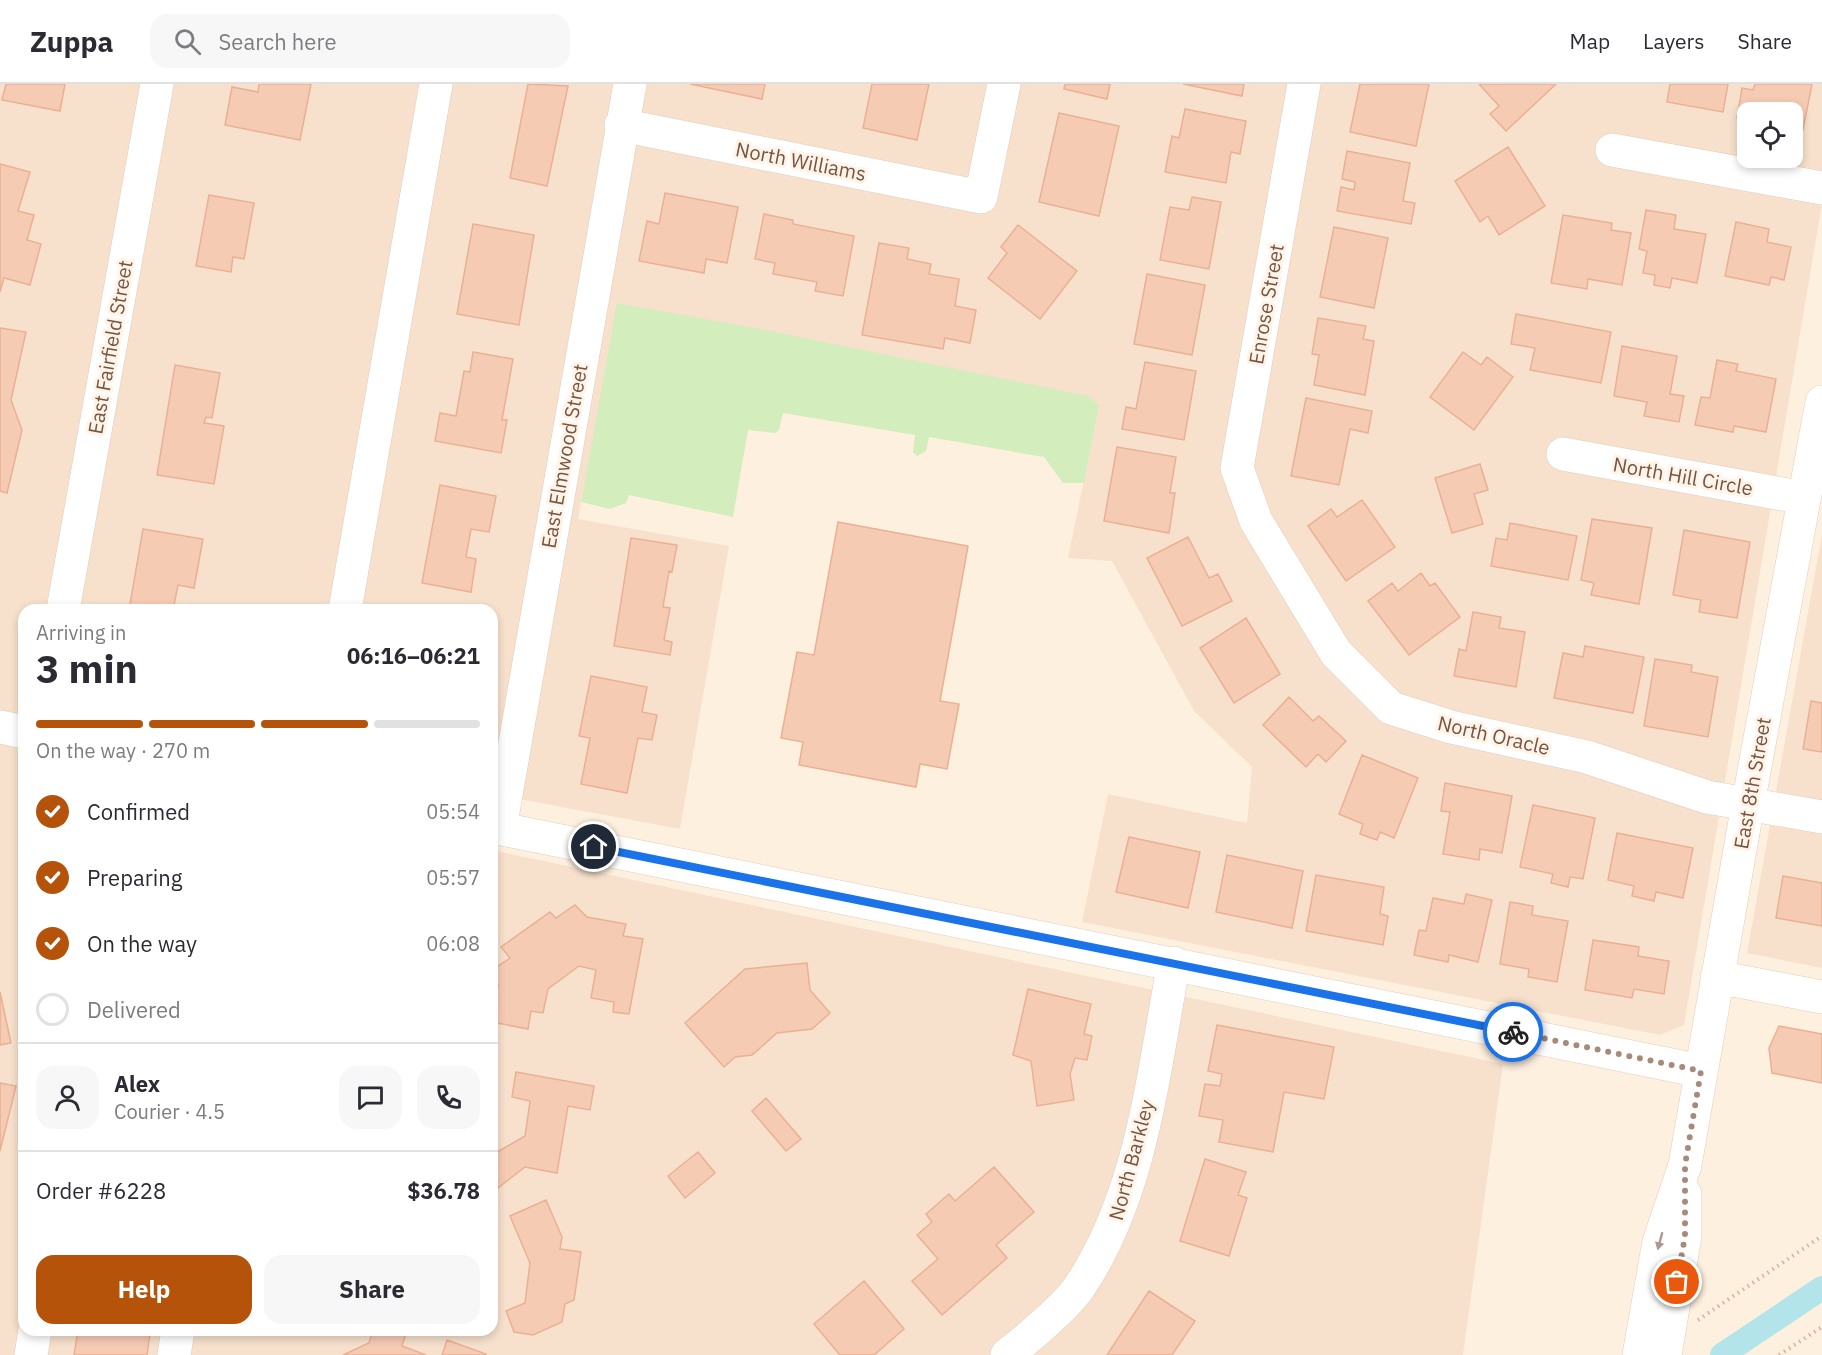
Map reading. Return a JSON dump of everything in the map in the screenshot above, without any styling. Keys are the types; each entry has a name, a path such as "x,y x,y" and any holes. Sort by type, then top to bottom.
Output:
{"street":[{"name":"East Fairfield Street","path":"64,604 157,84"},
{"path":"346,604 436,84"},
{"name":"East Elmwood Street","path":"498,817 630,84"},
{"name":"North Williams","path":"621,125 981,197 1004,84"},
{"name":"Enrose Street","path":"1257,521 1237,468 1304,84"},
{"path":"1612,150 1822,188"},
{"name":"East 8th Street","path":"1657,1351 1659,1242 1685,1165 1822,402"},
{"name":"North Hill Circle","path":"1563,454 1804,498"},
{"name":"North Oracle","path":"1257,521 1336,652 1391,708 1451,727 1587,757 1707,797 1822,817"},
{"path":"0,727 18,731"},
{"path":"498,828 1701,1071"},
{"name":"North Barkley","path":"1007,1355 1079,1288 1117,1220 1139,1145 1174,963"},
{"path":"1717,977 1822,997"},
{"path":"31,1355 34,1336"},
{"path":"174,1355 177,1336"}],"path":[{"path":"1657,1351 1822,1236"},
{"path":"1779,1355 1822,1327"}],"shaded area":[{"path":"0,84 421,84 330,604 18,604 18,1336 498,1336 498,851 1503,1064 1463,1355 0,1355"},
{"path":"448,84 1822,84 1822,203 1684,1025 1660,1035 1082,922 1108,794 1247,823 1252,767 1194,711 1112,561 1068,558 1099,406 618,303 578,519 729,546 680,829 498,795 498,604 356,604"},
{"path":"1822,534 1822,968 1747,953"}],"green space":[{"path":"617,303 766,330 1088,396 1099,405 1084,483 1063,483 1044,457 929,437 926,451 917,456 913,452 915,435 783,413 779,430 775,433 748,430 733,517 629,495 626,503 610,509 581,502"}],"building":[{"path":"6,84 65,84 60,111 2,100"},
{"path":"259,84 311,84 300,140 225,125 232,87 258,92"},
{"path":"528,84 568,86 547,186 510,178"},
{"path":"690,84 765,84 762,99"},
{"path":"872,84 929,84 917,140 863,128"},
{"path":"1065,84 1110,84 1107,99 1064,89"},
{"path":"1183,84 1244,84 1242,96"},
{"path":"1360,84 1429,84 1416,146 1350,132"},
{"path":"1479,84 1556,84 1506,131 1490,114 1499,106"},
{"path":"1670,84 1728,84 1723,112 1667,102"},
{"path":"1755,84 1812,84 1803,130 1803,102 1740,102 1742,88 1753,90"},
{"path":"1185,109 1246,121 1240,154 1231,152 1226,183 1165,172 1172,136 1179,138"},
{"path":"1059,113 1119,126 1099,216 1039,202"},
{"path":"1508,147 1545,206 1499,235 1488,216 1480,222 1455,181"},
{"path":"1347,151 1410,163 1403,201 1415,203 1411,224 1337,211 1341,187 1354,190 1355,182 1342,179"},
{"path":"0,164 30,172 18,211 34,215 27,240 41,244 30,285 4,278 0,292"},
{"path":"665,193 738,207 727,263 706,259 704,273 639,261 647,221 659,224"},
{"path":"209,195 254,203 244,259 233,257 231,272 196,266"},
{"path":"1192,197 1221,202 1209,269 1160,260 1170,207 1189,210"},
{"path":"1646,210 1676,215 1674,229 1706,234 1697,283 1672,278 1670,288 1654,285 1655,275 1643,273 1647,251 1639,249"},
{"path":"764,214 793,220 793,224 854,236 843,296 815,291 817,282 773,274 775,263 755,259"},
{"path":"1563,215 1612,223 1611,230 1631,233 1622,285 1588,279 1587,289 1551,283"},
{"path":"1736,222 1769,229 1767,242 1791,247 1784,280 1771,277 1769,285 1725,276"},
{"path":"473,224 534,235 519,325 457,314"},
{"path":"1018,225 1077,271 1040,319 988,278 1007,253 1001,247"},
{"path":"1334,227 1388,238 1374,308 1320,297"},
{"path":"879,243 909,248 907,259 931,264 929,274 959,279 955,306 976,310 970,343 945,338 943,349 862,335"},
{"path":"1147,274 1205,285 1192,355 1134,344"},
{"path":"1516,314 1611,332 1601,383 1530,370 1535,348 1511,344"},
{"path":"1318,318 1366,326 1363,339 1374,341 1365,395 1314,385 1319,355 1312,354"},
{"path":"0,328 26,332 11,400 22,430 7,493 0,491"},
{"path":"1622,346 1677,356 1670,394 1684,396 1679,422 1644,416 1647,402 1614,396"},
{"path":"473,352 513,359 502,420 507,420 501,453 435,441 440,413 456,416 464,371 470,372"},
{"path":"1463,352 1481,365 1487,357 1513,377 1474,430 1430,397"},
{"path":"1717,360 1738,364 1736,371 1776,379 1766,432 1734,426 1733,432 1695,425 1701,397 1710,398"},
{"path":"1145,362 1196,371 1184,440 1122,429 1126,407 1136,409"},
{"path":"175,365 220,373 212,418 206,417 204,423 224,426 214,484 157,475"},
{"path":"1306,398 1372,411 1368,433 1350,429 1339,485 1291,476"},
{"path":"1117,447 1176,457 1170,493 1175,493 1169,533 1104,521"},
{"path":"1480,464 1488,490 1474,494 1483,524 1452,533 1435,478"},
{"path":"440,485 496,496 489,532 471,529 466,557 476,559 471,592 422,583"},
{"path":"1362,500 1395,547 1346,581 1308,526 1331,509 1337,517"},
{"path":"1592,519 1652,528 1639,604 1591,595 1594,583 1581,580"},
{"path":"838,522 968,546 940,701 959,704 947,769 920,764 916,787 799,765 803,742 781,738 797,652 814,655"},
{"path":"1510,523 1577,536 1568,580 1491,566 1496,538 1507,540"},
{"path":"143,529 203,539 194,588 178,585 174,604 130,604"},
{"path":"1684,530 1750,542 1737,618 1699,612 1701,600 1673,595"},
{"path":"1188,537 1209,578 1218,574 1232,601 1182,626 1147,558"},
{"path":"631,538 677,545 672,572 669,571 663,607 670,608 664,640 672,642 670,655 614,646"},
{"path":"1421,573 1430,586 1435,583 1460,617 1409,655 1368,601 1392,583 1398,591"},
{"path":"1473,612 1501,617 1499,628 1525,632 1516,687 1454,676 1459,649 1466,651"},
{"path":"1246,618 1280,674 1234,703 1200,648"},
{"path":"1585,646 1644,657 1633,713 1554,698 1563,653 1583,657"},
{"path":"1655,659 1692,665 1691,672 1718,677 1708,737 1644,726"},
{"path":"591,676 647,687 642,712 657,715 652,740 638,738 627,793 581,784 590,738 579,736"},
{"path":"1289,697 1313,721 1319,716 1346,741 1326,762 1318,754 1306,767 1263,725"},
{"path":"1811,701 1822,703 1822,752 1803,749"},
{"path":"1362,755 1418,778 1394,838 1380,832 1377,840 1360,834 1363,824 1339,814"},
{"path":"1445,783 1512,796 1502,853 1480,849 1479,860 1443,854 1450,812 1441,811"},
{"path":"1533,805 1595,818 1583,879 1570,877 1568,887 1551,883 1553,874 1520,867"},
{"path":"1617,833 1693,848 1683,898 1656,892 1654,901 1632,896 1634,886 1608,880"},
{"path":"1129,837 1200,852 1188,908 1116,892"},
{"path":"1227,855 1303,871 1292,928 1216,912"},
{"path":"1316,875 1384,887 1380,914 1388,916 1383,945 1306,931"},
{"path":"1783,876 1822,883 1822,926 1776,918"},
{"path":"1466,894 1492,900 1478,962 1449,955 1448,962 1414,955 1419,930 1426,931 1433,898 1464,904"},
{"path":"1510,902 1533,906 1532,915 1568,921 1557,982 1528,977 1529,969 1500,964"},
{"path":"575,905 587,917 626,924 623,936 643,939 629,1014 613,1012 614,1002 591,998 596,970 579,966 548,989 543,1013 531,1011 528,1029 498,1023 498,966 510,958 501,947 550,912 556,918"},
{"path":"1593,940 1639,947 1638,956 1669,961 1664,994 1634,989 1632,998 1585,990"},
{"path":"807,963 810,990 830,1013 812,1029 777,1033 752,1055 735,1057 724,1067 685,1023 745,969"},
{"path":"1028,989 1091,1004 1084,1034 1092,1036 1087,1060 1075,1058 1070,1074 1074,1100 1037,1106 1031,1061 1013,1055"},
{"path":"0,992 11,1043 0,1045"},
{"path":"1217,1025 1334,1047 1324,1099 1284,1092 1273,1152 1219,1142 1223,1120 1199,1116 1205,1084 1220,1086 1222,1074 1208,1071"},
{"path":"1779,1026 1822,1034 1822,1083 1772,1073 1769,1048"},
{"path":"516,1072 594,1086 590,1110 568,1106 557,1173 525,1167 498,1188 498,1152 525,1136 530,1101 512,1097"},
{"path":"0,1083 16,1086 0,1151"},
{"path":"766,1098 801,1139 786,1151 752,1111"},
{"path":"698,1152 715,1173 685,1198 668,1176"},
{"path":"1205,1159 1246,1172 1238,1195 1247,1198 1229,1256 1180,1241"},
{"path":"994,1167 1034,1212 996,1245 1007,1258 942,1315 912,1281 938,1259 917,1235 932,1222 926,1214 949,1194 955,1201"},
{"path":"546,1200 562,1237 560,1249 581,1252 574,1300 565,1304 562,1322 533,1335 514,1332 506,1311 525,1303 530,1263 510,1216"},
{"path":"864,1281 904,1329 874,1355 840,1355 814,1324"},
{"path":"1149,1291 1195,1321 1172,1355 1107,1355"},
{"path":"77,1336 150,1336 147,1355 74,1355"},
{"path":"371,1336 405,1336 402,1346 426,1355 343,1355 369,1343"},
{"path":"447,1340 486,1354 486,1355 442,1355"}],"waterway":[{"path":"1722,1355 1822,1288"}],"way so far":[{"path":"1513,1032 1701,1071 1685,1165 1685,1236 1677,1282"}],"route":[{"path":"594,847 1513,1032"}]}
